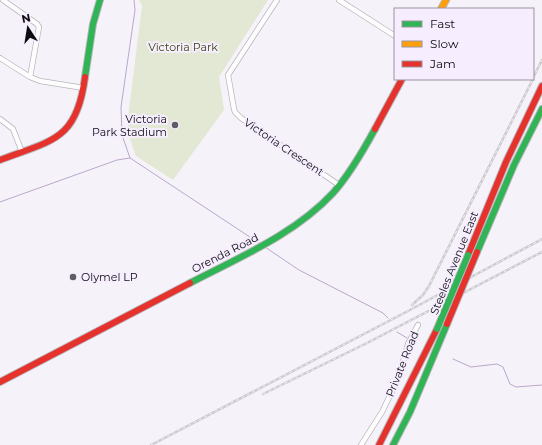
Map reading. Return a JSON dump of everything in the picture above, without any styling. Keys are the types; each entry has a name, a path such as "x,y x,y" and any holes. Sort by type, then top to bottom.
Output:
{"main road":[{"path":"0,160 50,141 63,132 74,119 84,88 92,31 99,0"},
{"name":"Orenda Road","path":"0,382 268,242 304,219 339,185 357,160 401,80"},
{"name":"Steeles Avenue East","path":"379,445 437,329 506,162 542,86"},
{"name":"Steeles Avenue East","path":"393,445 413,405 514,165 542,108"},
{"path":"506,162 514,165"}],"street":[{"path":"3,0 37,24 39,27 30,77"},
{"name":"Victoria Crescent","path":"277,0 228,75 235,112 241,118 339,185"},
{"path":"339,0 394,35"},
{"path":"0,58 30,77 40,81 84,88"},
{"path":"0,119 13,130 22,152"},
{"name":"Private Road","path":"361,445 382,412 398,379 408,344 418,325"}],"green space":[{"name":"Victoria Park","path":"139,0 268,0 219,77 224,110 173,180 136,156 128,133 128,117 142,6"}],"waterway":[{"path":"134,0 135,10 121,107 122,135 130,158 259,243"},
{"path":"0,202 117,160 130,158"},
{"path":"265,247 299,270 383,313 388,318"},
{"path":"397,332 407,338"},
{"path":"453,359 471,367 497,364 503,367 510,384 516,387 542,385"}],"railway":[{"path":"534,76 542,60"},
{"path":"412,305 423,295 429,286 532,80"},
{"path":"151,445 408,311 542,239"},
{"path":"263,394 367,343 542,252"}],"traffic: fast":[{"path":"85,77 93,24 100,0"},
{"path":"477,252 514,165 542,109"},
{"path":"190,283 266,244 302,221 318,208 333,193 351,170 375,129"},
{"path":"437,329 468,255"},
{"path":"393,445 410,412 447,324"}],"traffic: slow":[{"path":"442,8 446,0"}],"traffic: jam":[{"path":"0,160 48,142 69,126 76,114 85,77"},
{"path":"375,129 401,80"},
{"path":"468,255 506,162 542,86"},
{"path":"447,324 477,252"},
{"path":"0,382 190,283"},
{"path":"379,445 437,329"}],"place":[{"name":"Victoria Park Stadium","path":"175,125"},
{"name":"Olymel LP","path":"73,277"}]}
